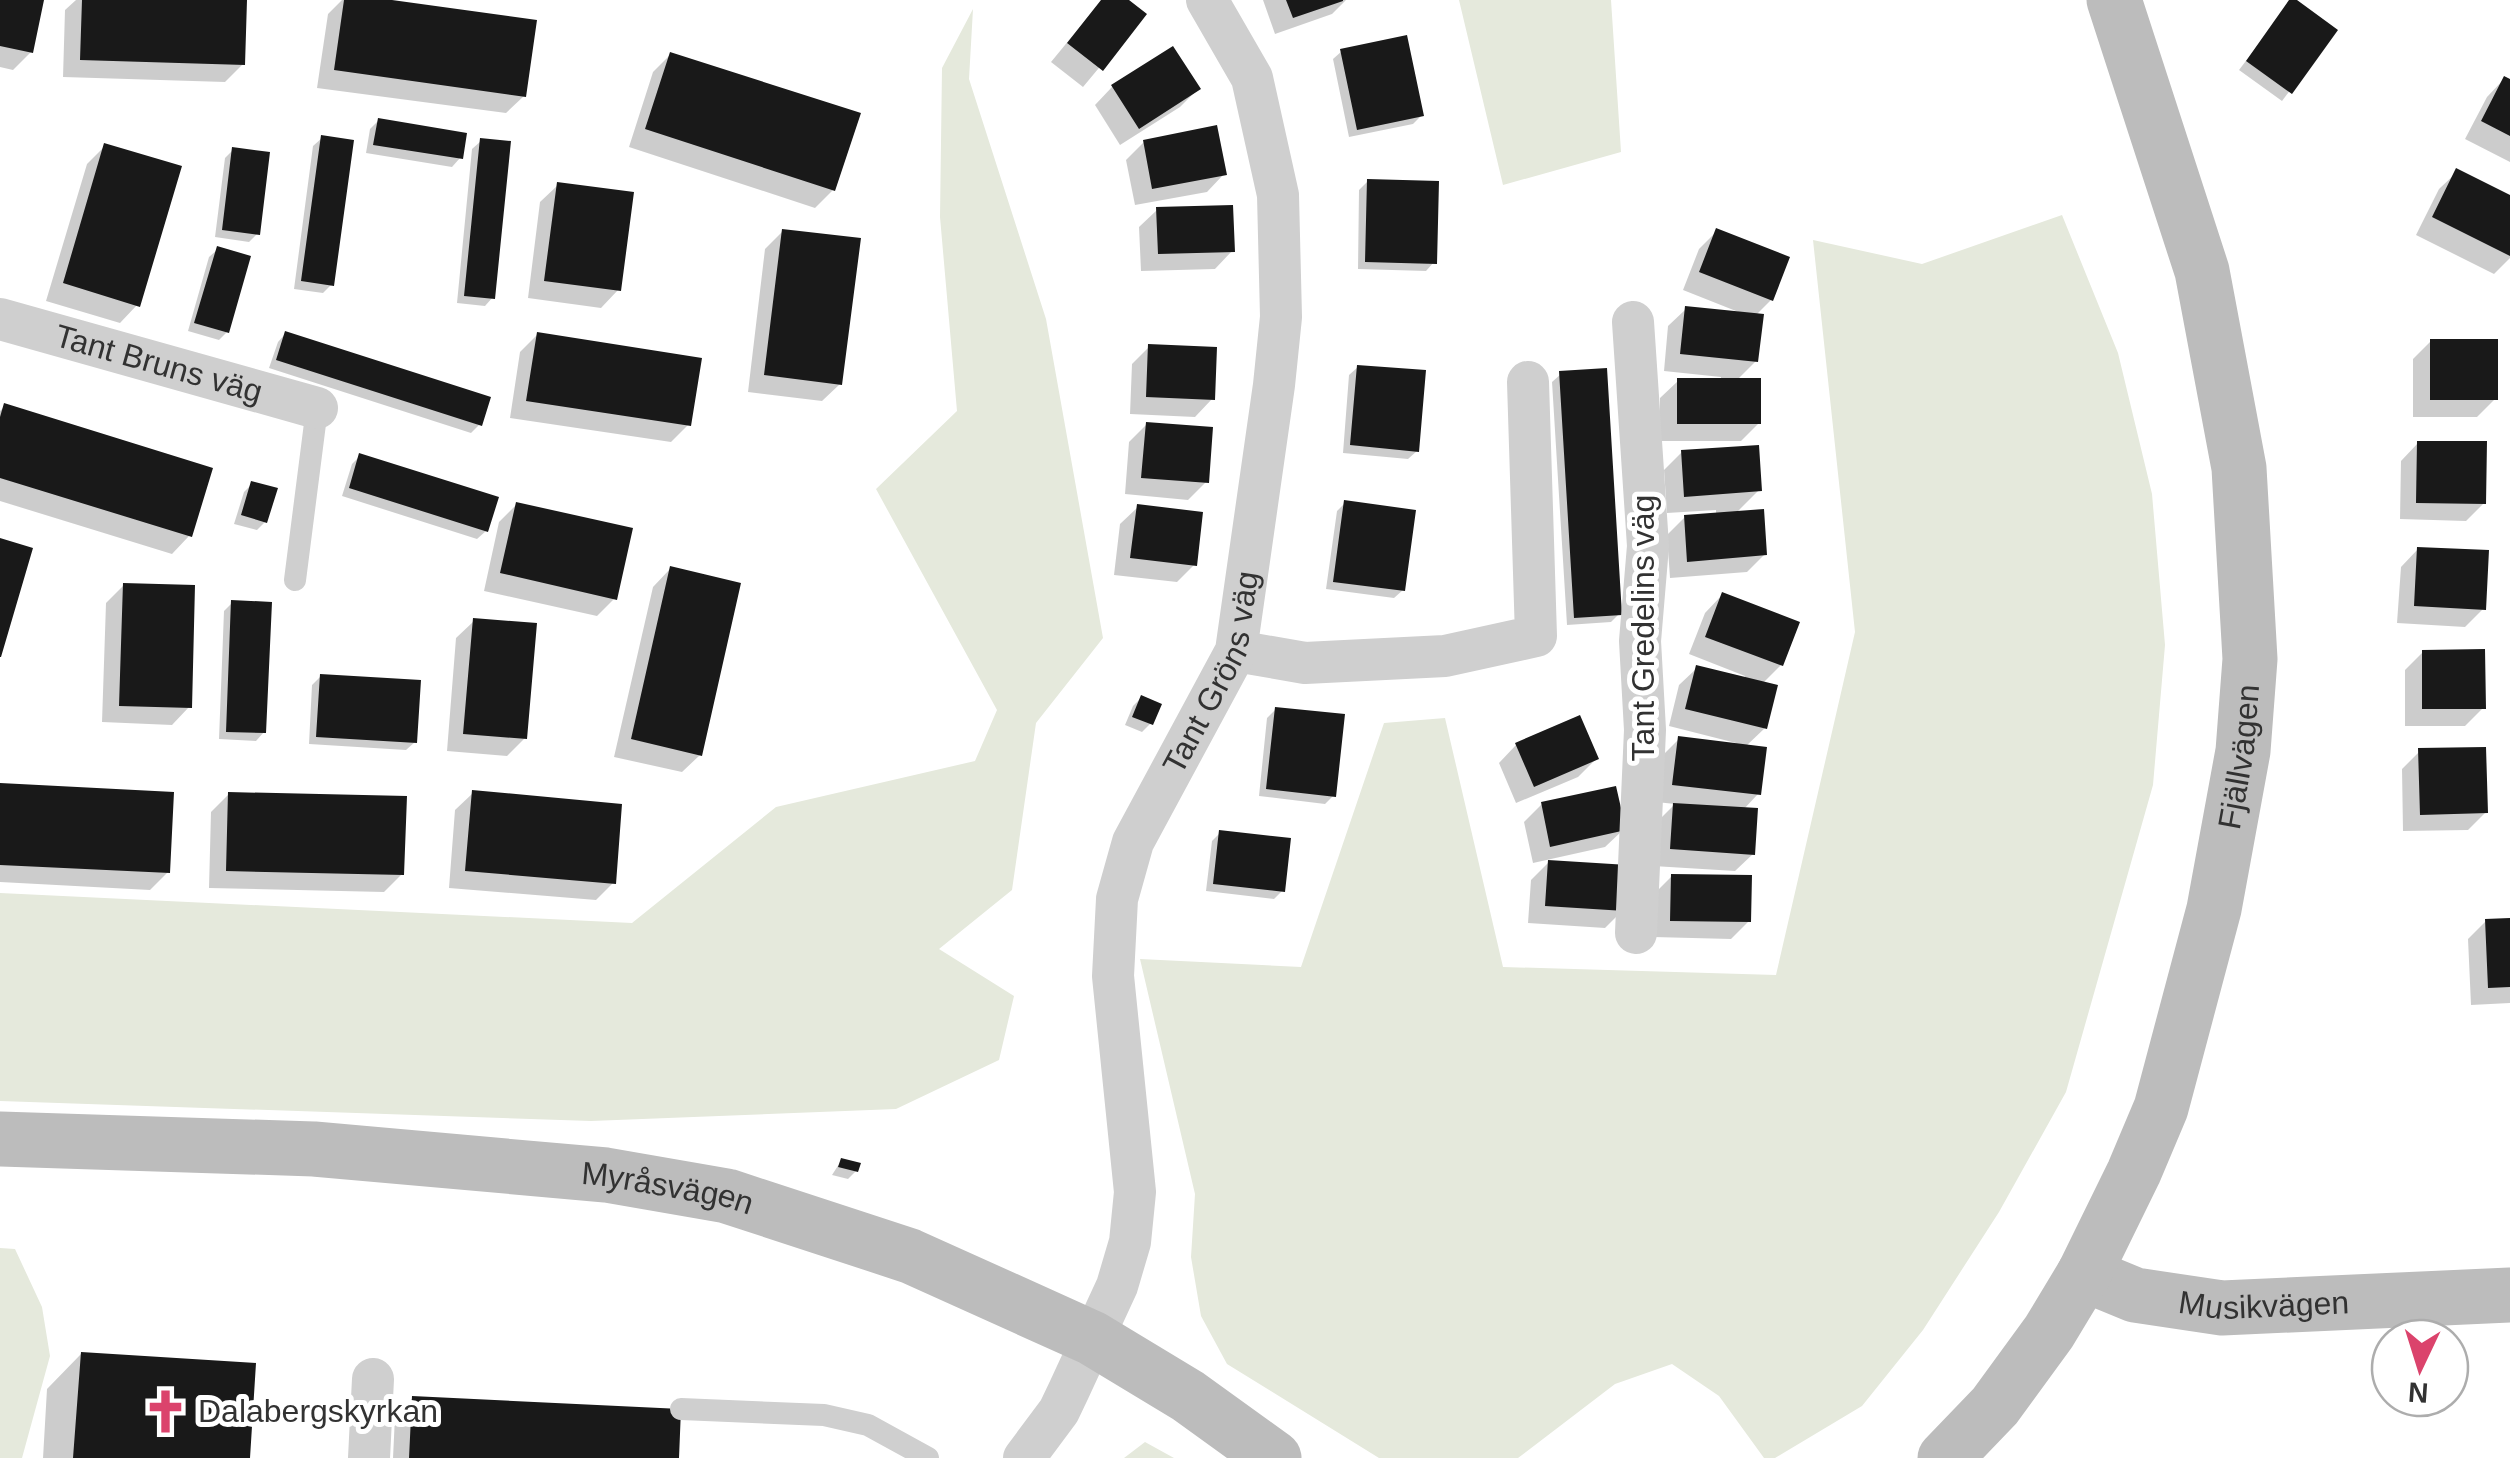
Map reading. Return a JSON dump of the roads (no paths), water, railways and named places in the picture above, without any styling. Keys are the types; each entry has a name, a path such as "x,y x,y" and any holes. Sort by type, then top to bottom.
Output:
{"street":[{"name":"Tant Gröns väg","path":"1024,1458 1059,1411 1121,1272 1130,1242 1135,1192 1113,976 1117,898 1133,842 1236,651 1282,317 1278,195 1252,78 1206,0"},
{"name":"Fjällvägen","path":"1945,1458 1995,1406 2049,1332 2084,1274 2162,1108 2214,909 2243,751 2250,659 2239,468 2202,271 2114,0"},
{"name":"Tant Bruns väg","path":"0,319 317,408"},
{"name":"Tant Gredelins väg","path":"1632,322 1648,546 1640,642 1645,730 1636,934"},
{"path":"1236,651 1304,662 1428,657 1536,636 1528,382"},
{"name":"Myråsvägen","path":"0,1138 314,1149 606,1175 727,1196 910,1256 1092,1338 1188,1396 1274,1458"},
{"name":"Musikvägen","path":"2084,1274 2135,1295 2222,1308 2510,1295"},
{"path":"369,1458 373,1379"}],"lane":[{"path":"294,580 317,408"},
{"path":"681,1409 824,1414 868,1425 928,1458"}],"place":[{"name":"Dalabergskyrkan","path":"165,1411"}]}
